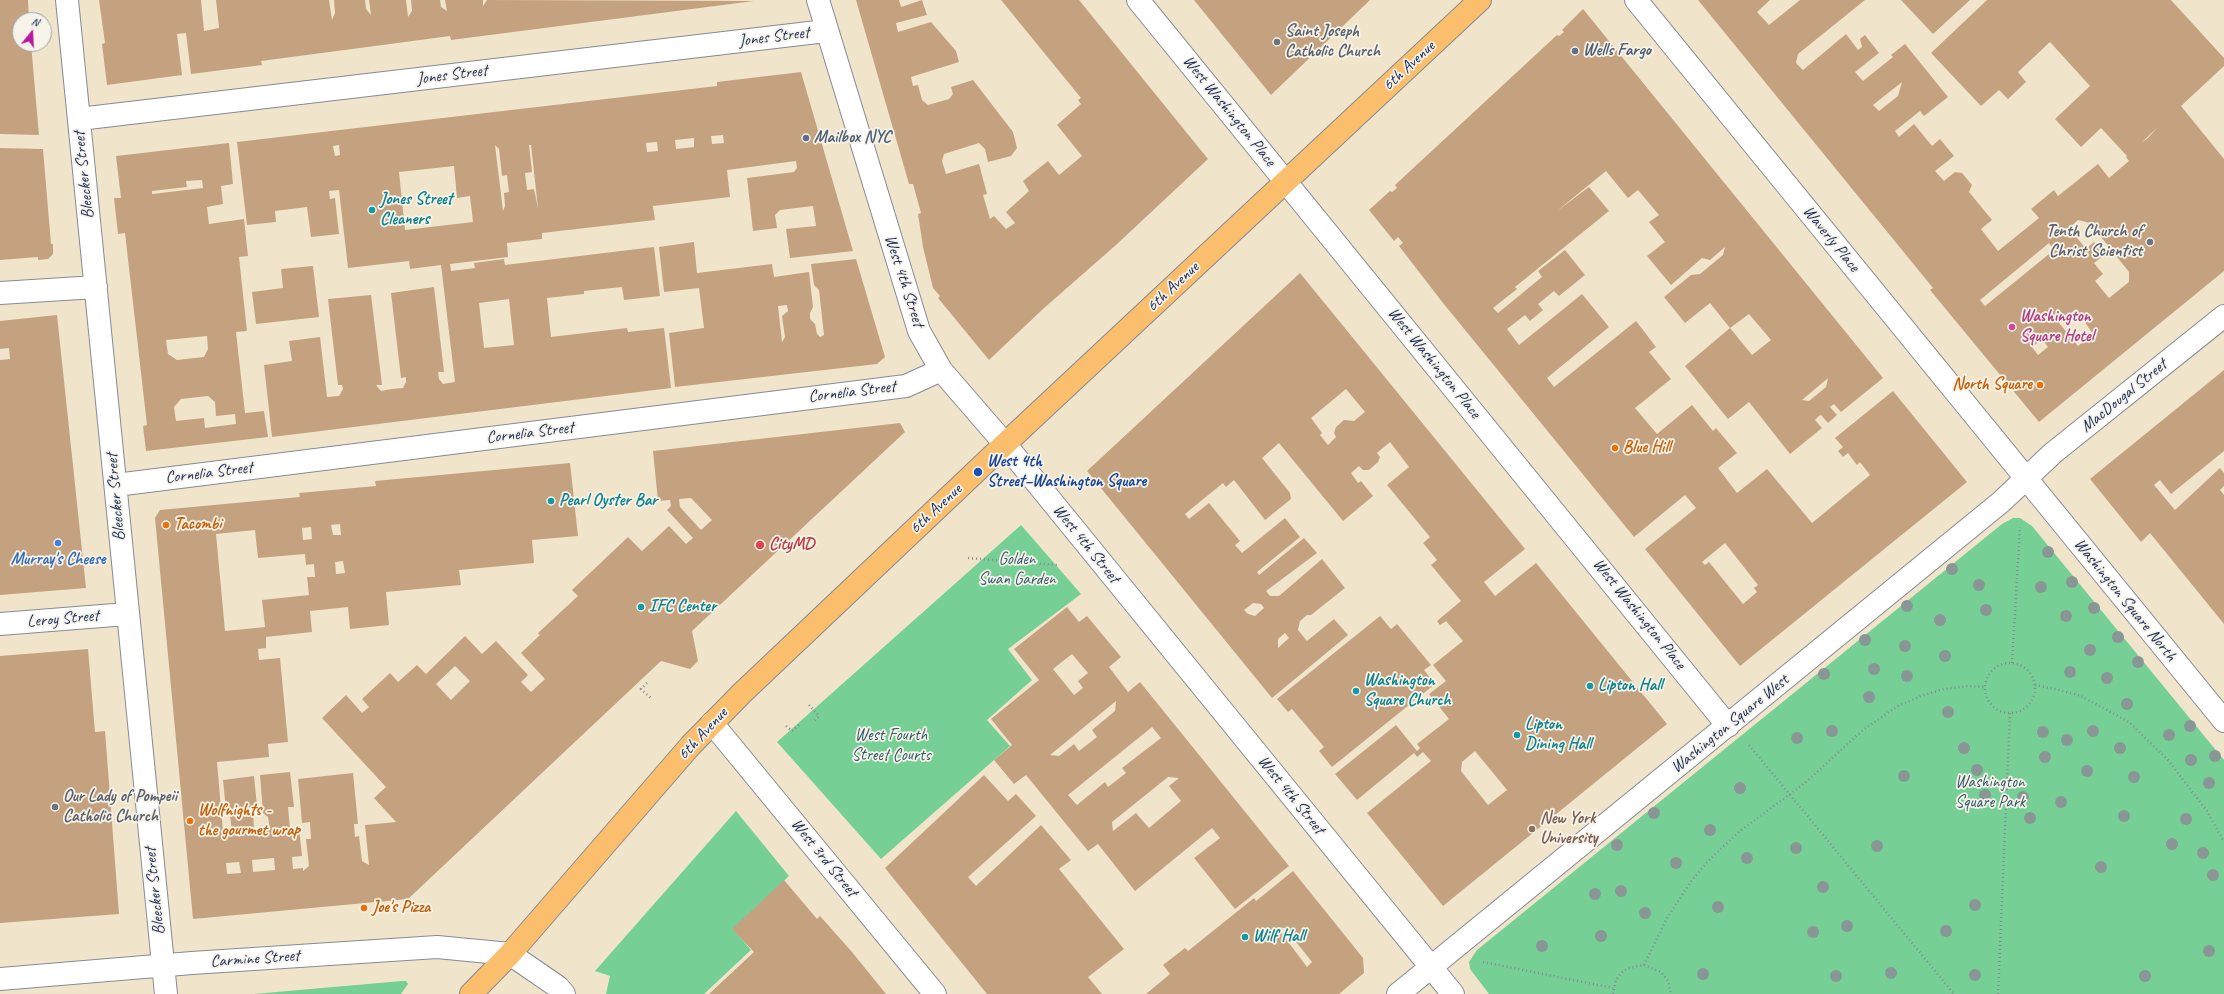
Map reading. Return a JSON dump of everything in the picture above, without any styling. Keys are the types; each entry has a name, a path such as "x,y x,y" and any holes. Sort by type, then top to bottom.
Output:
{"main road":[{"name":"6th Avenue","path":"471,994 510,954 712,723 1005,444 1480,0"}],"street":[{"name":"Bleecker Street","path":"67,0 166,994"},
{"name":"West 4th Street","path":"818,0 919,331 942,370 1005,444 1453,994"},
{"name":"West Washington Place","path":"1138,0 1728,726"},
{"name":"Waverly Place","path":"1636,0 2026,478"},
{"name":"Jones Street","path":"79,119 826,30"},
{"path":"0,293 96,287"},
{"name":"MacDougal Street","path":"2026,478 2053,454 2224,316"},
{"name":"Cornelia Street","path":"116,485 906,386 942,370"},
{"name":"Washington Square North","path":"2026,478 2224,721"},
{"name":"Washington Square West","path":"1431,967 2001,502 2026,478"},
{"name":"Leroy Street","path":"0,624 127,614"},
{"name":"West 3rd Street","path":"712,723 935,994"},
{"name":"Carmine Street","path":"0,979 163,965 437,947 510,954"},
{"path":"510,954 558,987 564,994"},
{"path":"1398,994 1431,967"}],"path":[{"path":"2012,663 2020,527"},
{"path":"968,558 1057,565"},
{"path":"2012,663 2027,670 2031,674 2035,685 2035,692 2031,703 2022,711 2010,714 1999,711 1990,704 1985,687 1991,671 2000,665 2012,663"},
{"path":"647,683 641,689 652,699"},
{"path":"2035,685 2081,696 2129,722 2168,760 2207,811 2224,842"},
{"path":"1644,965 1667,918 1692,880 1708,861 1740,831 1790,794 1863,730 1898,706 1944,689 1968,686 1985,687"},
{"path":"809,705 819,716 813,722"},
{"path":"1998,994 2010,714"},
{"path":"786,726 792,731 800,724"},
{"path":"1749,745 1954,994"},
{"path":"1481,962 1613,988"},
{"path":"1612,994 1613,988 1621,973 1636,966 1644,965 1660,972 1668,981 1671,994"}],"green space":[{"name":"Washington Square Park","path":"2013,518 2020,518 2032,526 2224,760 2224,994 1489,994 1470,969 1469,962 1477,950 2002,524"},
{"name":"West Fourth Street Courts","path":"1021,525 1081,594 1008,649 1032,680 987,720 1010,746 881,859 777,742"},
{"path":"736,811 789,876 733,929 751,950 704,994 606,994 610,976 595,971"},
{"path":"406,981 408,984 401,994 254,994"}],"building":[{"path":"0,0 28,0 29,12 12,12 12,52 32,52 39,135 0,134"},
{"path":"99,0 201,0 204,31 219,28 216,0 329,0 332,20 335,13 334,0 365,0 366,9 371,15 369,0 406,0 408,17 412,11 411,0 440,0 441,7 447,11 445,0 483,0 483,6 487,0 754,1 451,40 450,36 261,61 262,65 191,74 186,33 177,34 182,75 107,85 102,44 105,43"},
{"path":"856,0 899,0 901,7 922,0 927,15 896,23 898,32 931,22 956,51 959,62 911,77 913,86 918,85 922,100 928,105 949,99 953,94 951,87 973,80 1013,132 1017,148 1011,156 988,162 985,149 979,143 944,154 942,161 946,174 979,164 987,194 983,195 990,219 994,216 1006,229 1015,223 1006,212 1029,191 1023,181 1048,161 1059,175 1082,156 1057,125 1081,104 1078,100 1081,98 1001,0 1079,0 1208,159 989,360 938,298 940,296 933,288 923,247 918,214 921,213 913,184 909,184"},
{"name":"Saint Joseph Catholic Church","path":"1194,0 1370,0 1271,95"},
{"path":"1698,0 1770,0 1757,12 1769,25 1800,0 1865,0 1798,54 1796,63 1803,70 1846,34 1858,50 1862,47 1860,39 1865,35 1879,53 1855,72 1863,81 1893,57 1891,55 1905,44 1948,97 1924,116 1920,111 1895,131 1899,137 1914,124 1932,146 1940,139 1954,156 1935,171 1944,181 1955,172 1962,173 1972,185 1969,192 1992,220 1981,229 1998,251 2039,218 2031,209 2054,190 2058,196 2098,164 2109,178 2129,161 2126,157 2127,156 2101,128 2081,147 2055,119 2090,86 2050,42 2018,72 2026,82 2008,99 1999,90 1981,106 1931,53 1987,0 2171,0 2224,58 2224,66 2181,106 2224,159 2224,271 2039,422 1930,290 1933,288","holes":["1902,82 1898,96 1879,111 1873,105","2158,127 2148,138 2141,143","2078,220 2090,223 2129,272 2129,282 2109,298 2095,281 2103,274 2094,263 2104,255 2094,242 2086,249 2069,228","2049,243 2054,250 1985,306 1980,300","2076,309 2093,334 2078,346 2059,323","2042,339 2048,347 2038,355 2032,347"]},
{"path":"1901,0 1970,0 1933,34"},
{"path":"1583,9 1883,378 1841,412 1834,404 1830,407 1837,415 1828,423 1821,415 1819,416 1815,420 1822,428 1790,454 1749,402 1728,419 1685,366 1730,328 1710,303 1685,323 1664,297 1691,275 1700,274 1723,255 1725,247 1710,260 1702,258 1671,285 1647,256 1665,242 1649,222 1659,215 1638,190 1628,198 1606,171 1557,211 1589,187 1609,211 1515,287 1517,289 1493,308 1498,313 1542,277 1538,271 1565,250 1585,275 1559,296 1554,291 1538,304 1543,310 1530,321 1525,315 1507,329 1519,345 1582,294 1609,327 1547,378 1554,387 1636,321 1656,347 1649,352 1671,379 1635,408 1657,434 1692,405 1713,431 1716,428 1737,453 1718,468 1737,493 1767,469 1812,523 1870,475 1860,462 1857,465 1848,453 1843,457 1838,451 1843,447 1835,438 1893,391 1967,482 1740,666 1645,549 1696,508 1685,495 1634,537 1443,303 1399,246 1403,243 1398,237 1394,241 1369,210 1390,191 1392,192 1397,188 1395,185 1557,35 1559,36 1564,32 1562,30","holes":["1749,314 1771,340 1752,355 1730,328","1828,378 1826,387 1809,401 1802,400","1725,543 1758,585 1754,588 1757,592 1743,604 1709,562 1705,565 1702,562"]},
{"path":"801,72 853,251 790,258 786,229 816,226 813,206 780,210 775,215 777,228 753,231 747,178 794,172 797,168 796,161 727,170 730,197 653,206 655,220 542,233 542,239 507,243 508,257 450,264 451,271 475,268 474,263 504,259 505,265 654,247 660,296 624,300 622,287 584,291 584,294 547,298 551,337 627,328 628,332 664,328 671,388 272,437 264,365 292,361 289,341 320,337 327,397 339,396 343,389 342,385 338,385 328,299 371,295 382,385 376,385 381,391 403,388 406,382 406,377 401,378 391,293 434,287 444,372 438,372 439,379 443,384 455,382 441,265 410,269 409,261 348,268 339,190 329,191 330,199 335,198 339,234 311,237 307,207 275,211 276,222 247,225 237,142 717,86 717,82","holes":["723,135 724,143 712,144 711,136","694,138 694,147 676,149 675,140","657,142 658,151 647,152 646,143","339,145 340,155 335,156 333,146","495,145 499,149 502,176 507,175 509,192 504,193 505,206 503,211","529,145 531,145 538,208 534,189 527,190 525,173 532,172","454,166 457,198 470,196 473,222 405,230 399,172","509,299 514,345 484,348 479,303"]},
{"path":"229,143 233,184 221,186 223,204 207,207 209,224 244,219 248,256 239,257 247,331 236,332 245,413 264,411 268,437 146,451 143,426 147,425 125,233 118,234 114,198 121,198 116,156","holes":["202,180 203,188 152,194 152,191 187,187 186,181","207,336 208,349 204,357 177,360 168,354 166,340","208,396 215,402 216,416 235,414 236,424 205,428 204,418 176,421 174,407 181,399"]},
{"path":"0,148 43,149 51,244 53,244 53,254 48,259 38,260 38,257 0,260"},
{"path":"694,242 697,273 772,264 774,277 809,272 813,307 810,313 810,319 815,324 817,334 820,337 824,335 819,290 814,285 811,264 856,259 885,357 877,364 675,387 669,333 704,328 699,288 664,292 659,247","holes":["787,305 788,311 782,316 785,337 782,342 778,306"]},
{"path":"313,266 319,317 256,324 252,292 283,288 281,269"},
{"path":"1300,273 1525,549 1484,582 1495,596 1536,563 1667,724 1443,906 1367,813 1431,761 1423,752 1417,757 1414,753 1357,800 1335,774 1396,725 1417,751 1420,748 1417,744 1449,719 1429,694 1446,681 1433,665 1463,641 1446,621 1440,625 1437,621 1461,601 1431,565 1437,560 1423,543 1430,537 1387,485 1409,467 1390,442 1377,453 1380,457 1378,462 1369,470 1363,470 1359,466 1351,473 1358,483 1361,481 1373,496 1343,521 1279,443 1262,458 1290,493 1291,499 1265,520 1234,480 1226,487 1223,483 1185,514 1189,519 1209,503 1240,541 1235,545 1242,553 1285,518 1300,537 1257,572 1259,575 1304,538 1317,553 1266,591 1270,596 1279,596 1322,559 1345,588 1311,615 1307,615 1300,621 1298,630 1307,641 1334,619 1348,635 1272,698 1087,471","holes":["1346,389 1365,412 1354,421 1344,420 1336,427 1334,433 1336,437 1328,445 1320,435 1322,433 1311,418","1253,603 1261,604 1264,608 1255,616 1248,614 1244,610","1285,633 1289,638 1278,648 1278,639","1475,751 1507,790 1488,805 1461,771 1462,762"]},
{"path":"57,315 86,588 0,595 0,360 10,359 9,348 0,349 0,321"},
{"path":"2224,370 2224,451 2171,494 2160,480 2154,485 2175,510 2220,468 2224,473 2224,486 2220,490 2224,495 2224,624 2150,533 2141,542 2090,479"},
{"path":"900,423 905,432 692,631 698,661 690,669 661,661 408,899 193,919 155,518 160,510 300,497 299,493 376,486 375,481 570,463 578,536 532,540 534,563 459,570 461,585 386,592 389,625 350,629 348,607 310,611 312,632 266,637 266,648 258,649 259,660 280,658 288,742 268,744 269,757 217,762 223,832 232,831 230,815 226,810 223,780 254,776 257,806 246,808 247,813 253,812 254,829 270,830 268,817 263,813 260,775 290,772 294,807 288,807 290,829 299,828 302,856 292,857 293,869 303,868 303,871 309,866 306,839 311,839 310,822 302,823 298,779 353,773 358,824 354,824 355,837 359,836 362,861 369,865 365,825 396,822 374,798 386,787 322,718 346,695 362,713 369,707 362,699 390,673 398,682 417,665 426,674 465,636 482,654 496,641 528,675 521,682 531,692 545,679 521,653 540,635 538,633 578,596 572,590 628,537 642,551 669,526 686,544 693,538 667,510 671,506 670,500 658,501 653,451","holes":["691,498 712,520 701,530 680,507 679,499","340,524 341,535 333,535 331,525","311,527 312,539 303,540 302,528","255,530 258,558 305,554 306,565 314,564 315,577 307,577 309,595 262,600 265,627 225,631 216,534","343,561 345,573 336,574 335,562","455,666 470,681 451,700 436,684","274,858 275,870 253,872 252,860","239,862 241,873 227,874 226,863"]},
{"path":"1067,607 1079,622 1087,616 1121,657 1109,667 1128,692 1140,682 1289,866 1235,909 1194,858 1220,838 1212,828 1135,891 1098,844 1088,851 1026,775 1014,784 994,760 1012,745 991,719 1039,680 1014,649","holes":["1072,654 1088,673 1078,681 1083,688 1074,695 1053,669","1116,701 1115,711 1092,730 1097,737 1079,751 1074,744 1059,756 1050,755","1152,727 1161,738 1122,768 1126,773 1108,787 1105,782 1077,805 1068,795","1168,777 1179,778 1169,786 1181,801 1149,828 1136,813 1113,831 1112,822"]},
{"name":"Washington Square Church","path":"1380,616 1391,629 1397,624 1431,665 1424,670 1435,684 1332,767 1319,751 1324,747 1292,709 1288,712 1277,699"},
{"name":"Our Lady of Pompeii Catholic Church","path":"88,649 95,732 105,731 119,914 0,923 0,656"},
{"path":"984,775 1008,801 1016,794 1036,816 968,877 976,886 1041,825 1071,860 1059,869 1124,949 1088,977 1102,994 987,994 885,868"},
{"name":"Wilf Hall","path":"1293,871 1363,958 1364,973 1339,994 1146,994 1170,974 1163,965 1185,948 1188,951 1254,898 1256,901","holes":["1277,927 1285,928 1312,962 1307,967"]},
{"path":"784,880 817,919 820,916 886,994 709,994 754,952 732,929"}],"place":[{"name":"Saint Joseph Catholic Church","path":"1277,42"},
{"name":"Wells Fargo","path":"1575,51"},
{"name":"Mailbox NYC","path":"806,138"},
{"name":"Jones Street Cleaners","path":"372,210"},
{"name":"Tenth Church of Christ Scientist","path":"2150,242"},
{"name":"Washington Square Hotel","path":"2012,327"},
{"name":"North Square","path":"2040,385"},
{"name":"Blue Hill","path":"1615,448"},
{"name":"West 4th Street–Washington Square","path":"978,472"},
{"name":"Pearl Oyster Bar","path":"551,501"},
{"name":"Tacombi","path":"166,525"},
{"name":"Murray's Cheese","path":"58,543"},
{"name":"CityMD","path":"760,545"},
{"name":"IFC Center","path":"641,607"},
{"name":"Lipton Hall","path":"1590,686"},
{"name":"Washington Square Church","path":"1356,691"},
{"name":"Lipton Dining Hall","path":"1517,735"},
{"name":"Our Lady of Pompeii Catholic Church","path":"55,807"},
{"name":"Wolfnights - the gourmet wrap","path":"190,821"},
{"name":"New York University","path":"1532,829"},
{"name":"Joe's Pizza","path":"364,908"},
{"name":"Wilf Hall","path":"1245,937"}],"park label":[{"name":"Golden Swan Garden","path":"1017,570"}]}
